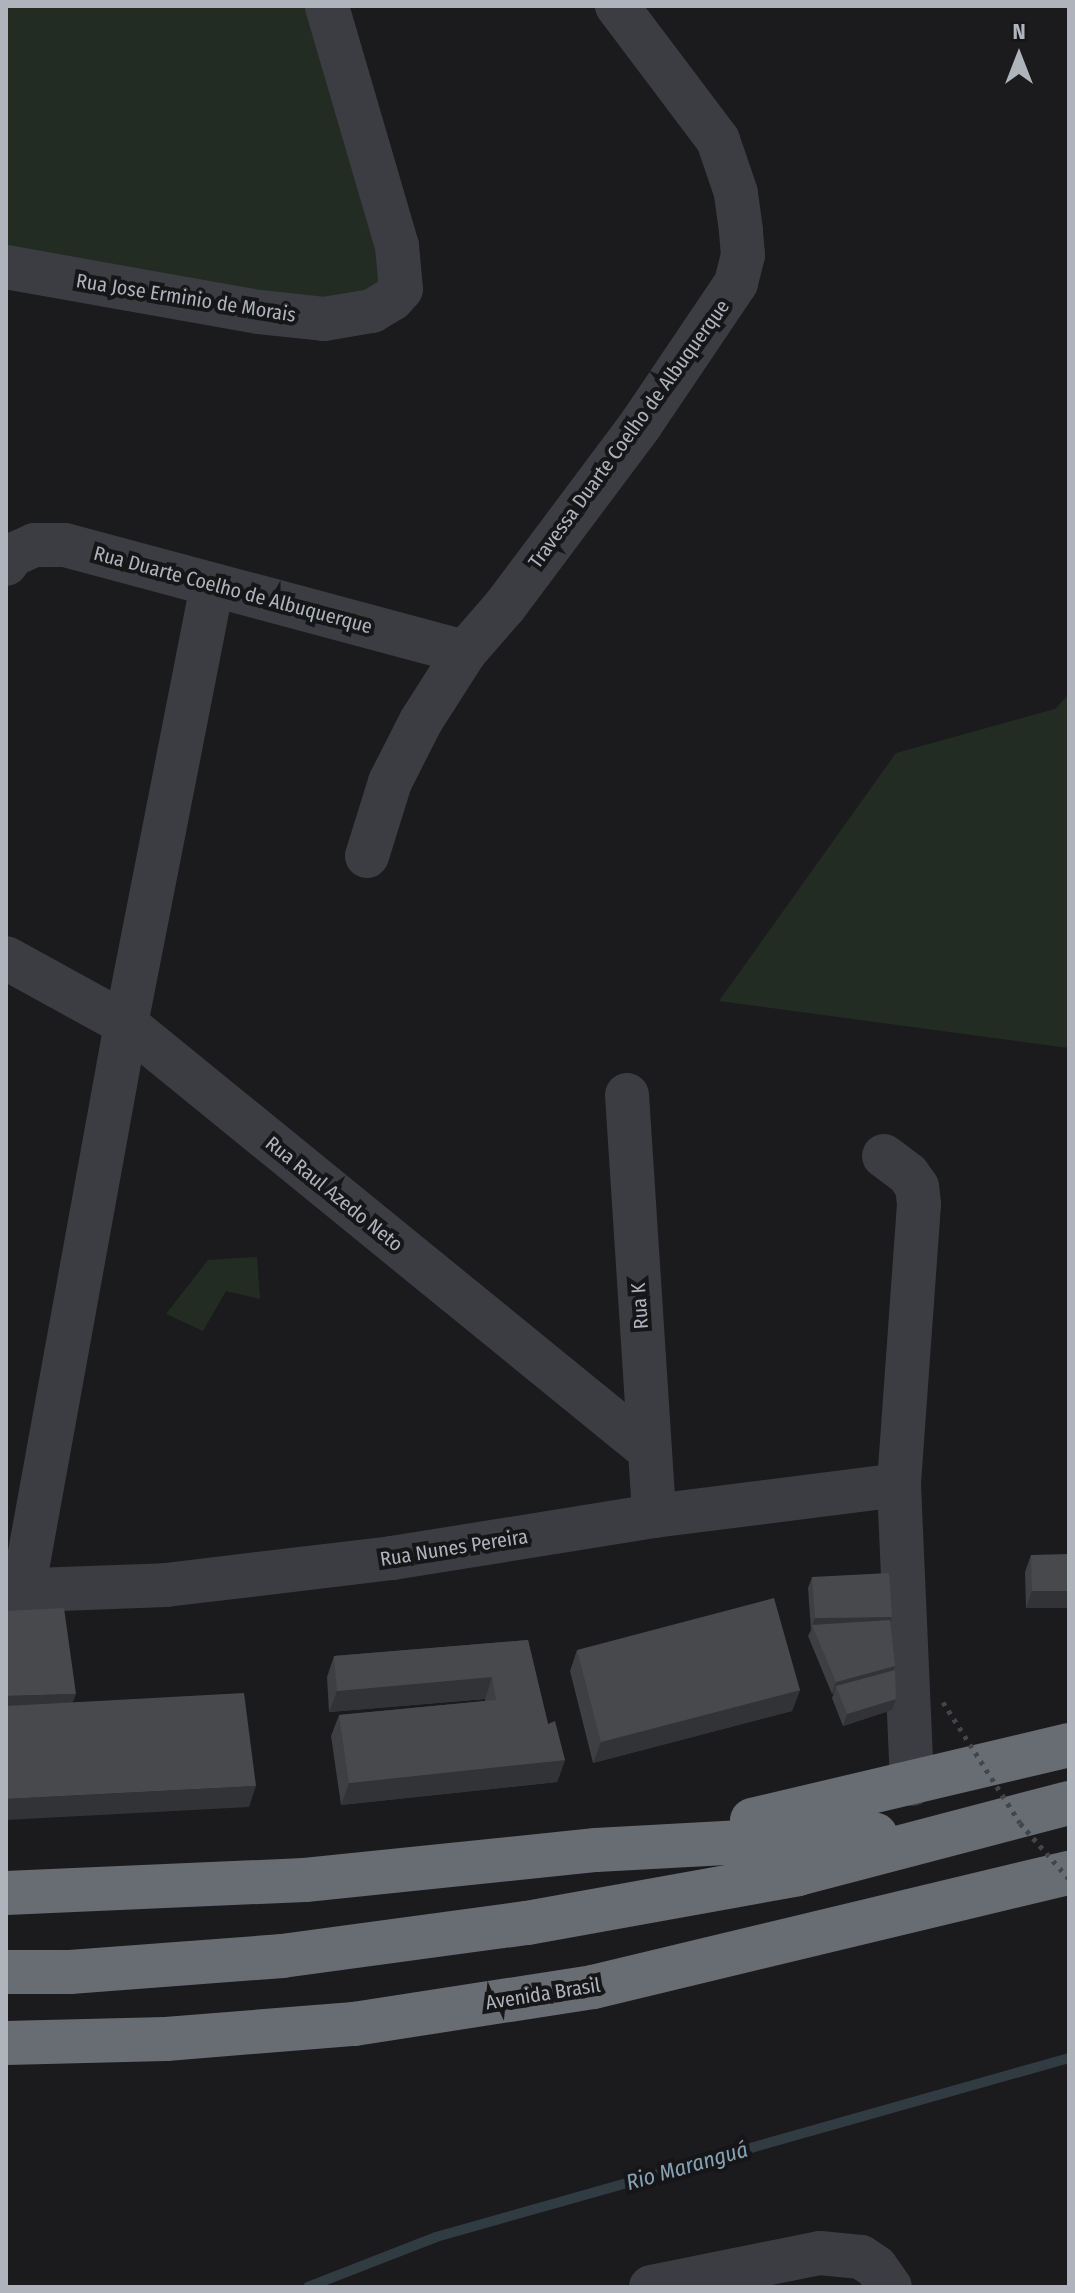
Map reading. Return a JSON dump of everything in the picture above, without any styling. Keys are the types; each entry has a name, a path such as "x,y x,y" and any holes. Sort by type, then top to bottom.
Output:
{"highway":[{"path":"596,1850 912,1784 1069,1745"},
{"path":"6,1972 70,1972 282,1956 527,1923 798,1874 1069,1803"},
{"path":"6,1893 305,1880 596,1850 978,1829"},
{"name":"Avenida Brasil","path":"6,2043 166,2039 354,2024 593,1987 1069,1873"}],"street":[{"name":"Rua Jose Erminio de Morais","path":"6,267 259,312 324,319 372,311 392,299 401,289 397,246 327,6"},
{"name":"Travessa Duarte Coelho de Albuquerque","path":"367,856 390,782 421,721 465,652 505,606 641,424 736,283 743,255 736,193 718,140 617,6"},
{"name":"Rua Duarte Coelho de Albuquerque","path":"6,564 12,555 34,545 65,545 212,587 465,652"},
{"path":"14,1591 212,587"},
{"name":"Rua Raul Azedo Neto","path":"6,958 126,1024 649,1450"},
{"name":"Rua K","path":"627,1095 654,1516"},
{"path":"884,1156 908,1174 917,1187 919,1204 899,1485 912,1784"},
{"name":"Rua Nunes Pereira","path":"14,1591 166,1585 332,1566 654,1516 899,1485"},
{"path":"651,2287 820,2253 861,2257 876,2267 890,2287"}],"path":[{"path":"943,1702 1020,1823 1069,1879"}],"shaded area":[{"path":"6,6 315,6 385,274 366,296 311,306 6,257"},
{"path":"1069,694 1069,1048 719,1001 896,753 1055,709"},
{"path":"257,1257 260,1299 226,1291 203,1331 166,1314 208,1260"}],"building":[{"path":"1069,1554 1069,1591 1032,1591 1031,1555"},
{"path":"889,1573 892,1617 815,1618 812,1577"},
{"path":"774,1598 800,1690 601,1742 577,1650"},
{"path":"64,1608 76,1694 6,1696 6,1611"},
{"path":"890,1620 895,1666 836,1682 812,1625"},
{"path":"528,1640 548,1724 555,1721 565,1760 349,1783 339,1715 496,1700 492,1677 337,1691 334,1656"},
{"path":"895,1670 896,1699 847,1714 836,1686"},
{"path":"244,1693 256,1786 6,1799 6,1706"}],"waterway":[{"name":"Rio Maranguá","path":"308,2287 436,2237 1069,2058"}]}
